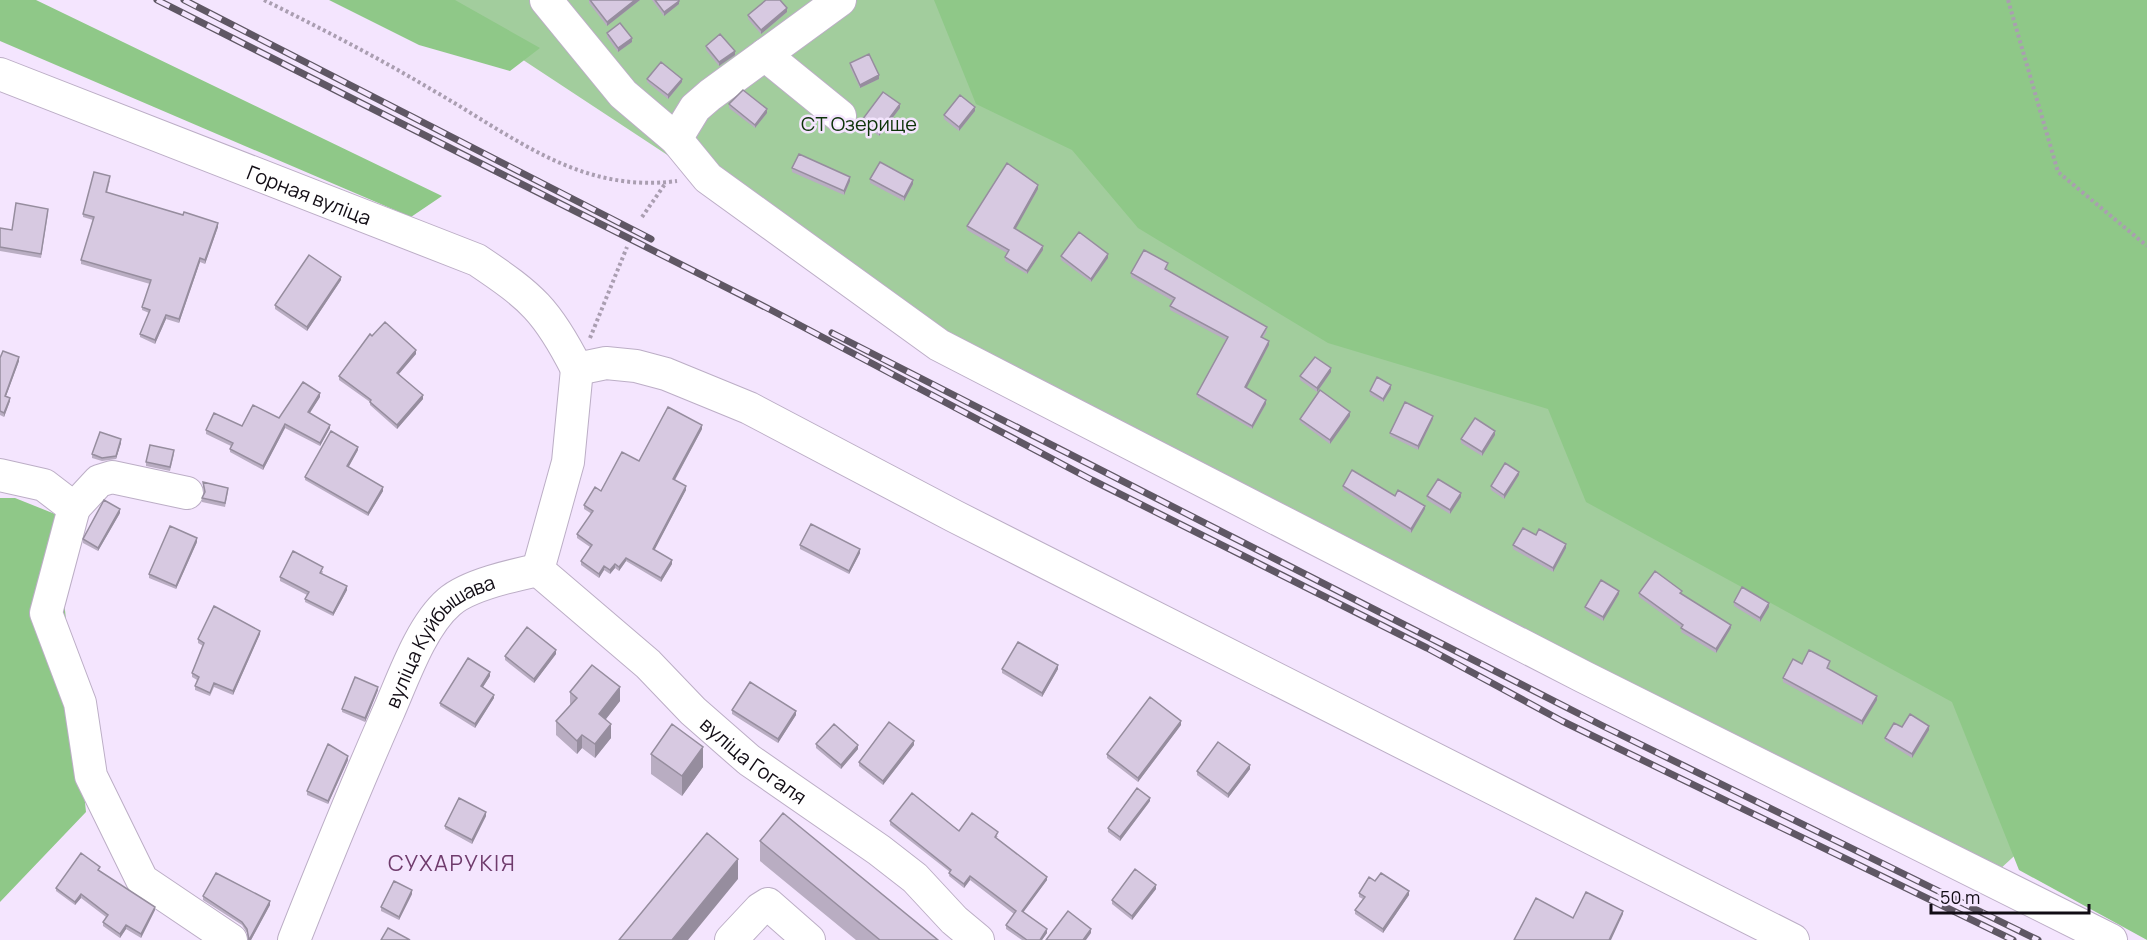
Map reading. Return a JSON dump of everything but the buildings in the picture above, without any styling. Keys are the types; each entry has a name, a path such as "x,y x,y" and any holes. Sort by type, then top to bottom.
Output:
{"street":[{"path":"546,0 623,94 681,146 708,178 939,345 1584,677 2111,940"},
{"path":"681,146 695,108 840,0"},
{"path":"765,55 840,116"},
{"name":"Горная вуліца","path":"0,74 477,260 537,303 557,329 578,369"},
{"path":"538,570 568,462 578,369 606,363 636,366 666,374 749,408 954,516 1793,940"},
{"path":"0,475 44,484 74,507"},
{"path":"187,493 112,477 99,481 74,507 46,613 80,703 91,776 142,880 231,940"},
{"name":"вуліца Куйбышава","path":"294,940 342,818 406,672 436,615 451,600 493,582 538,570"},
{"name":"вуліца Гогаля","path":"538,570 648,664 693,711 749,760 879,850 915,878 954,920 978,940"},
{"path":"731,940 760,909 768,904 809,940"}],"path":[{"path":"264,0 342,39 521,143 577,172 620,183 665,183 708,178"},
{"path":"2008,0 2058,172 2147,246"},
{"path":"642,217 665,183"},
{"path":"578,369 627,247"}],"green space":[{"path":"0,0 36,0 442,196 411,217 0,41"},
{"path":"329,0 455,0 540,48 510,71 419,45"},
{"name":"СТ Озерище","path":"432,0 945,0 1556,400 1963,694 2024,847 1999,870 947,337 795,232 707,156 678,162"},
{"path":"934,0 2147,0 2147,940 2019,870 1952,702 1586,502 1548,409 1328,343 1138,228 1072,150 976,104"},
{"path":"0,498 15,498 55,514 86,812 0,902"}],"railway":[{"path":"157,0 773,311 1092,480 1427,648 1562,721 2013,940"},
{"path":"184,0 651,239"},
{"path":"832,333 1603,726 2038,940"}],"district":[{"name":"СУХАРУКІЯ","path":"452,863"}]}
